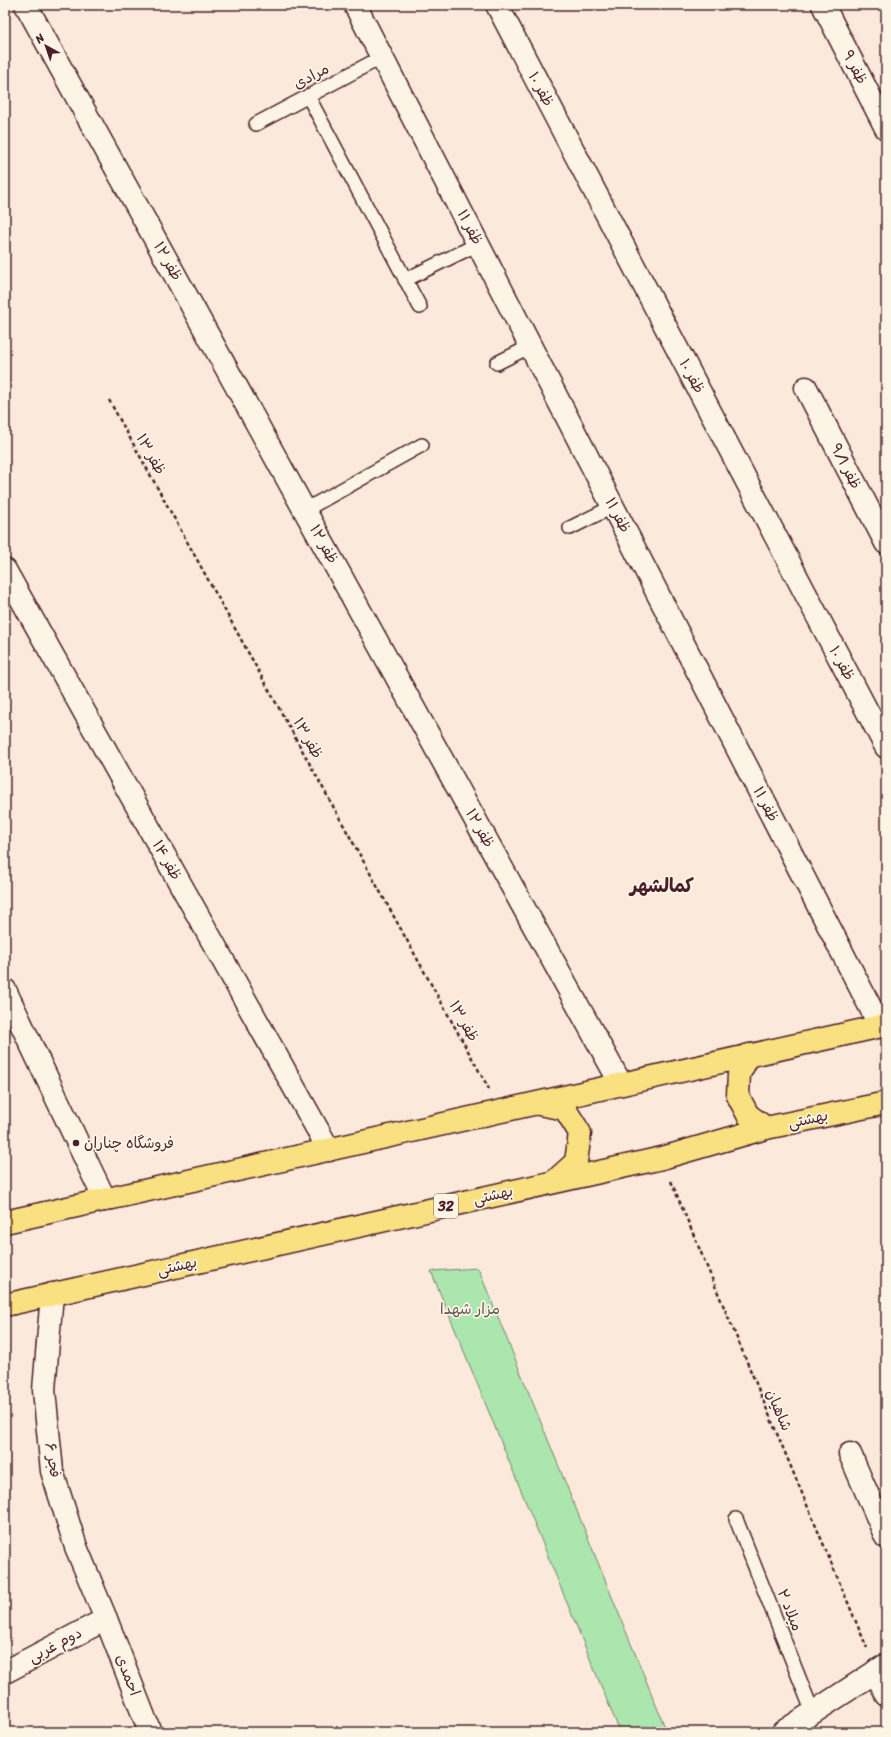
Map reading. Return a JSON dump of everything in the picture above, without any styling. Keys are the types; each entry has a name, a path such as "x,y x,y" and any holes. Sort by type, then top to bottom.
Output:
{"highway":[{"path":"5,1222 883,1026"},
{"path":"750,1055 739,1074 738,1096 748,1115 766,1128"},
{"path":"537,1103 565,1109 580,1133 576,1162 555,1181"},
{"name":"بهشتی","path":"5,1305 662,1158 766,1128 886,1103"}],"street":[{"name":"ظفر ۱۲","path":"26,5 621,1084"},
{"name":"ظفر ۱۱","path":"355,5 883,1026"},
{"name":"ظفر ۱۰","path":"497,5 886,747"},
{"name":"ظفر ۹","path":"824,5 886,128"},
{"name":"ظفر ۹/۱","path":"806,388 886,543"},
{"name":"ظفر ۱۴","path":"5,570 329,1150"},
{"path":"5,990 105,1200"},
{"name":"فجر ۶","path":"52,1294 44,1390 52,1471 76,1547 106,1618"},
{"path":"850,1454 886,1536"},
{"name":"دوم غربی","path":"5,1672 106,1618"},
{"name":"احمدی","path":"106,1618 150,1732"},
{"path":"783,1732 881,1668 886,1695"}],"lane":[{"name":"مرادی","path":"256,124 382,57"},
{"path":"308,96 420,308"},
{"path":"405,280 478,244"},
{"path":"497,363 531,346"},
{"path":"305,510 422,445"},
{"path":"570,528 614,506"},
{"name":"میلاد ۲","path":"736,1519 813,1713"}],"path":[{"name":"ظفر ۱۳","path":"109,400 487,1086"},
{"name":"شاهیان","path":"662,1158 881,1668"}],"green space":[{"name":"مزار شهدا","path":"478,1268 667,1732 620,1732 431,1271"}],"place":[{"name":"فروشگاه چناران","path":"76,1143"}],"district":[{"name":"کمالشهر","path":"662,885"}]}
